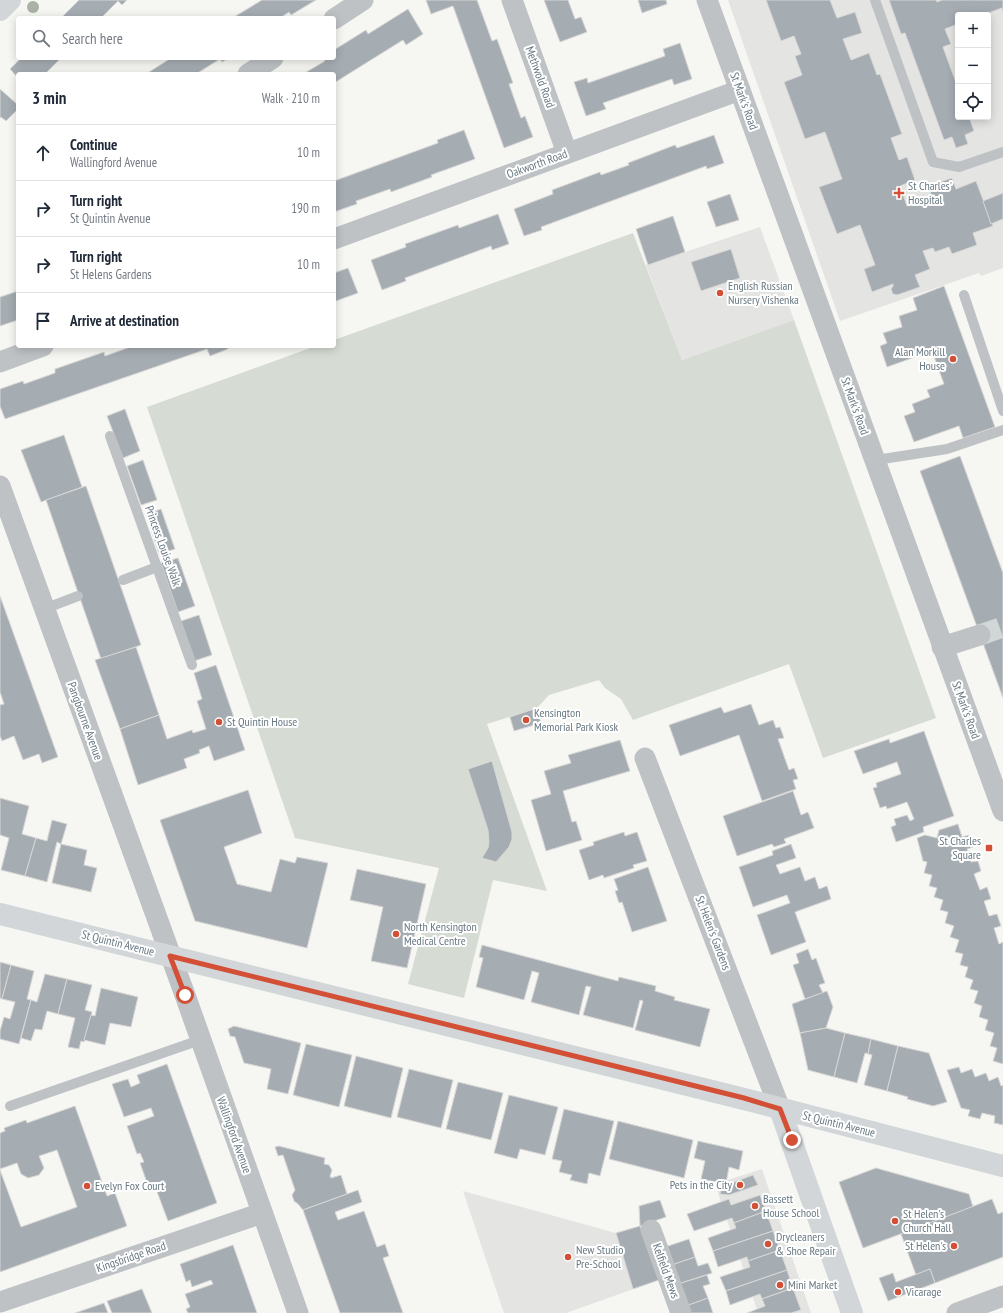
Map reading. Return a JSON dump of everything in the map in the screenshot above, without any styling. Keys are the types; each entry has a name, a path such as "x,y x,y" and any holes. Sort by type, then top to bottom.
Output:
{"main road":[{"path":"0,10 10,0"},
{"name":"St Quintin Avenue","path":"0,914 744,1098 780,1109 1003,1166"},
{"path":"780,1109 852,1313"}],"street":[{"path":"336,18 363,0"},
{"name":"Methwold Road","path":"512,0 567,153"},
{"name":"St Mark's Road","path":"707,0 876,460 942,647 1003,812"},
{"path":"251,72 270,60"},
{"name":"Oakworth Road","path":"336,238 740,90"},
{"path":"0,362 38,348"},
{"name":"Pangbourne Avenue","path":"0,486 170,956"},
{"path":"942,647 980,635"},
{"name":"St. Helen's Gardens","path":"645,758 780,1109"},
{"name":"Wallingford Avenue","path":"170,956 298,1313"},
{"name":"Kingsbridge Road","path":"0,1302 262,1213"},
{"name":"Kelfield Mews","path":"651,1230 681,1313"},
{"path":"957,1313 1003,1296"}],"lane":[{"path":"875,0 932,162 959,167 1003,152"},
{"path":"964,295 1003,411"},
{"path":"876,460 947,449 1003,430"},
{"name":"Princess Louise Walk","path":"110,436 192,665"},
{"path":"123,580 157,567"},
{"path":"44,609 78,596"},
{"path":"10,1106 200,1040"}],"shaded area":[{"name":"St Charles' Hospital","path":"728,0 1003,0 1003,268 981,276 979,273 840,321"},
{"name":"English Russian Nursery Vishenka","path":"760,227 794,320 682,360 646,265"},
{"path":"633,233 682,360 794,320 936,718 823,758 789,664 633,720 621,699 605,688 599,680 549,695 537,708 487,724 547,891 493,880 464,998 408,984 439,868 295,838 147,407 310,348 336,348 336,339"},
{"path":"762,1169 811,1313 758,1313 715,1184"},
{"name":"New Studio Pre-School","path":"463,1191 616,1233 640,1226 659,1280 566,1313 504,1313"}],"building":[{"path":"79,0 127,0 122,5 118,1 103,16 63,16"},
{"path":"262,0 316,0 291,15 289,12 283,16 236,16"},
{"path":"426,0 477,0 492,41 497,39 513,83 509,84 521,118 525,116 533,137 504,148 453,6 431,14"},
{"path":"544,0 568,0 575,19 581,17 587,32 560,42"},
{"path":"638,0 666,0 667,4 642,13"},
{"path":"766,0 830,0 837,18 855,12 862,33 843,39 851,60 869,53 877,75 880,74 902,134 891,138 899,160 907,157 915,180 900,186 907,206 932,197 928,186 952,178 956,189 976,181 993,226 973,233 977,245 952,254 949,247 935,252 933,248 923,251 930,269 915,275 920,287 897,295 893,294 891,289 893,284 872,292 864,269 875,265 860,225 837,234 819,187 842,179 825,132 805,139 784,82 802,75 795,56 801,54 794,36 781,41"},
{"path":"889,0 936,0 937,2 942,0 1003,0 1003,12 1002,8 991,12 955,12 955,25 945,29 951,44 943,47 955,80 955,120 970,120 974,131 965,135 968,144 956,148 952,137 944,140 905,33 901,34"},
{"path":"408,9 423,34 406,45 403,40 336,82 336,72 306,72 325,61 324,60 336,60 336,49 366,30 368,34"},
{"path":"680,43 692,79 674,85 672,79 603,103 606,109 586,116 574,82 587,78 588,83 665,56 663,49"},
{"path":"19,60 59,60 47,72 16,72 16,76 10,69"},
{"path":"168,60 218,60 199,72 149,72"},
{"path":"0,89 16,103 16,111 6,121 1,117 0,118"},
{"path":"464,130 475,159 391,192 390,189 356,201 357,204 336,211 336,180 438,143 437,140"},
{"path":"714,135 724,163 707,169 706,166 541,227 542,230 524,236 514,209 553,194 552,190 600,172 601,175 629,165 628,163 675,145 677,148"},
{"path":"1003,193 1003,219 991,224 983,201"},
{"path":"730,194 739,220 716,227 707,202"},
{"path":"498,214 509,244 492,250 491,246 405,278 406,281 382,290 371,260 406,247 405,244 458,225 459,228"},
{"path":"673,216 685,252 648,265 636,229"},
{"path":"731,249 740,278 701,291 691,262"},
{"path":"348,268 358,293 336,301 336,272"},
{"name":"Alan Morkill House","path":"944,286 995,427 963,438 959,426 914,442 904,416 915,412 912,404 930,397 927,390 944,384 932,351 887,367 880,346 887,343 883,333 902,327 899,316 917,310 913,298"},
{"path":"16,292 16,321 0,326 0,297"},
{"path":"127,348 228,349 210,356 207,349 5,419 0,406 0,389 23,381 24,384 55,373 55,369 104,352 105,356"},
{"path":"125,409 140,451 123,458 107,416"},
{"path":"64,435 82,487 41,502 21,450"},
{"path":"960,456 1003,573 1003,698 920,471"},
{"path":"143,460 157,500 141,505 127,466"},
{"path":"86,486 141,645 101,659 46,500"},
{"path":"161,509 175,549 159,554 146,514"},
{"path":"178,558 195,606 178,612 161,563"},
{"path":"0,596 58,757 42,763 39,754 23,760 14,736 2,741 0,736 0,705 4,704 0,692"},
{"path":"199,615 212,655 194,661 181,621"},
{"path":"136,647 159,715 120,729 95,660"},
{"name":"St Quintin House","path":"216,665 245,750 214,761 209,746 199,750 200,753 184,759 187,768 138,785 120,729 159,715 167,739 192,730 193,733 206,729 197,701 202,699 194,673"},
{"path":"751,704 759,725 773,720 776,728 780,727 784,738 778,739 789,770 794,768 798,779 793,780 796,789 762,801 739,735 680,756 669,725 721,707 724,713"},
{"name":"Kensington Memorial Park Kiosk","path":"537,708 541,723 514,731 510,717"},
{"path":"924,731 954,816 923,827 924,832 896,842 891,827 896,825 894,819 907,815 910,821 914,819 907,802 887,809 886,806 880,808 873,788 877,787 876,783 901,774 897,762 863,774 854,751 889,739 890,743"},
{"path":"620,740 630,771 563,791 572,822 576,821 582,840 546,851 531,800 551,794 544,771 571,763 568,755"},
{"path":"492,761 512,832 512,839 509,847 496,862 482,858 488,848 488,830 468,769"},
{"path":"248,790 262,833 224,847 237,884 271,892 280,859 295,863 297,857 328,863 307,948 195,921 160,820"},
{"path":"793,791 801,815 808,812 814,828 784,839 786,843 774,847 772,844 737,856 723,816"},
{"path":"0,798 29,806 22,834 36,838 25,876 1,870 9,838 0,835"},
{"path":"52,820 67,824 61,844 57,842 47,882 25,876 36,838 47,841"},
{"path":"958,824 962,837 969,835 973,847 967,849 971,862 978,861 981,871 974,874 980,890 987,887 991,899 984,901 989,916 997,914 1001,926 994,928 999,944 1003,942 1003,1064 993,1061 997,1048 990,1046 994,1033 985,1030 988,1020 979,1017 982,1006 974,1003 978,991 970,989 973,980 965,977 968,967 960,965 963,954 955,952 959,940 950,937 954,926 945,923 948,912 940,910 943,900 934,897 937,888 929,886 932,875 924,873 927,862 923,861 917,838 925,835 937,838 939,830"},
{"path":"624,832 625,836 637,832 647,861 633,865 634,868 604,878 603,875 589,880 579,850 594,845 593,842"},
{"path":"61,844 87,850 84,865 97,868 91,892 52,883"},
{"path":"791,844 796,858 776,865 780,874 800,867 805,881 815,877 819,889 827,886 831,899 795,912 806,942 771,955 757,915 790,903 787,895 753,907 739,867 773,855 772,851"},
{"path":"648,867 667,921 632,932 622,902 619,903 615,891 618,890 614,879"},
{"name":"North Kensington Medical Centre","path":"357,869 426,884 407,968 371,961 383,907 350,900"},
{"path":"482,945 618,981 619,977 656,986 655,991 675,997 674,1000 710,1009 700,1047 635,1030 643,1001 640,1000 633,1028 583,1015 591,987 586,986 579,1015 531,1002 539,973 532,971 524,1000 476,987 483,958 479,957"},
{"path":"808,949 812,960 816,958 825,983 819,985 823,993 805,999 793,965 799,963 796,954"},
{"path":"0,962 11,965 2,999 0,998"},
{"path":"11,965 34,971 27,999 31,1000 19,1044 0,1039 0,1031 4,1017 10,1019 15,1002 2,999"},
{"path":"45,974 67,979 58,1014 47,1011 42,1030 35,1029 31,1041 21,1038 31,1000 37,1002"},
{"path":"67,979 92,985 85,1010 92,1012 84,1042 81,1041 79,1049 68,1047 75,1018 58,1014"},
{"path":"101,988 138,997 131,1027 110,1023 105,1045 84,1040 91,1015 95,1016"},
{"path":"827,991 833,1007 826,1028 800,1033 792,1004"},
{"path":"234,1026 301,1043 288,1094 267,1089 271,1069 244,1063 235,1037 230,1036 228,1029"},
{"path":"826,1028 845,1033 834,1077 808,1070 800,1033"},
{"path":"845,1033 871,1039 868,1054 865,1053 857,1083 834,1077"},
{"path":"871,1039 898,1046 887,1091 864,1085 872,1055 868,1054"},
{"path":"306,1044 352,1055 339,1107 293,1095"},
{"path":"898,1046 929,1053 947,1102 933,1106 907,1099 908,1097 887,1091"},
{"path":"356,1056 403,1068 391,1118 344,1106"},
{"path":"167,1064 217,1203 168,1221 156,1189 150,1191 140,1163 144,1162 140,1153 137,1154 127,1126 154,1116 151,1108 124,1117 112,1084 128,1079 131,1087 140,1083 137,1075"},
{"path":"959,1067 961,1073 972,1069 975,1077 986,1073 989,1081 998,1077 1001,1086 1003,1085 1003,1125 994,1123 995,1116 982,1113 980,1119 968,1116 970,1110 961,1108 947,1070"},
{"path":"409,1069 453,1080 441,1128 397,1117"},
{"path":"458,1082 503,1093 491,1140 446,1129"},
{"path":"509,1095 558,1107 545,1155 520,1149 517,1159 494,1153"},
{"name":"Evelyn Fox Court","path":"75,1106 107,1196 115,1193 127,1226 0,1272 0,1170 21,1227 77,1207 57,1150 39,1156 44,1168 39,1175 28,1178 21,1174 17,1163 0,1169 0,1133 5,1131 4,1128 26,1120 27,1123"},
{"path":"564,1109 614,1121 600,1176 589,1173 587,1184 570,1180 572,1175 559,1172 562,1161 552,1159"},
{"path":"618,1121 693,1140 684,1178 609,1159"},
{"path":"698,1141 743,1151 739,1170 729,1167 726,1184 701,1179 705,1161 694,1158"},
{"path":"279,1146 325,1158 324,1164 329,1165 332,1170 330,1176 331,1178 341,1175 347,1194 303,1210 294,1201 292,1195 295,1190 283,1155 278,1156 275,1147"},
{"name":"St Helen's Church Hall","path":"876,1168 969,1194 973,1207 863,1248 839,1182"},
{"name":"Pets in the City","path":"753,1175 758,1185 729,1195 720,1194 723,1183 729,1184"},
{"path":"358,1190 362,1202 335,1212 338,1220 364,1211 377,1247 385,1244 389,1256 383,1258 403,1313 340,1313 303,1210"},
{"path":"760,1195 766,1211 734,1223 732,1218 694,1231 687,1214 729,1199 731,1205"},
{"name":"St Helen's","path":"992,1199 998,1214 1003,1212 1003,1257 935,1283 930,1269 916,1275 901,1234"},
{"path":"660,1200 666,1217 640,1226 639,1206"},
{"path":"766,1211 773,1231 713,1251 708,1238 736,1228 734,1223"},
{"path":"640,1226 659,1280 633,1289 616,1233"},
{"path":"773,1231 780,1250 748,1261 747,1257 718,1267 713,1251"},
{"path":"689,1239 695,1257 672,1265 665,1247"},
{"path":"233,1245 257,1313 188,1313 186,1309 190,1307 185,1294 213,1284 211,1280 192,1287 190,1280 186,1282 180,1264"},
{"path":"780,1250 787,1270 726,1291 720,1277 750,1267 748,1261"},
{"path":"695,1257 698,1266 708,1263 712,1273 678,1284 672,1265"},
{"name":"Vicarage","path":"930,1269 935,1283 888,1301 879,1278 893,1273 896,1282"},
{"path":"787,1270 793,1288 762,1299 760,1294 730,1305 726,1291"},
{"path":"707,1275 710,1284 703,1286 708,1298 686,1306 678,1284"},
{"path":"793,1288 801,1310 791,1313 747,1313 765,1306 762,1299"},
{"path":"142,1289 152,1313 112,1313 107,1301"},
{"path":"708,1298 713,1313 689,1313 686,1306"},
{"path":"104,1303 108,1313 75,1313"}],"tunnel":[{"path":"980,635 1003,627"}],"place":[{"name":"St Charles' Hospital","path":"899,193"},
{"name":"English Russian Nursery Vishenka","path":"720,293"},
{"name":"Alan Morkill House","path":"953,359"},
{"name":"Kensington Memorial Park Kiosk","path":"526,720"},
{"name":"St Quintin House","path":"219,722"},
{"name":"St Charles Square","path":"989,848"},
{"name":"North Kensington Medical Centre","path":"396,934"},
{"name":"Pets in the City","path":"740,1185"},
{"name":"Evelyn Fox Court","path":"87,1186"},
{"name":"Bassett House School","path":"755,1206"},
{"name":"St Helen's Church Hall","path":"895,1221"},
{"name":"Drycleaners & Shoe Repair","path":"768,1244"},
{"name":"St Helen's","path":"954,1246"},
{"name":"New Studio Pre-School","path":"568,1257"},
{"name":"Mini Market","path":"780,1285"},
{"name":"Vicarage","path":"898,1292"}],"route":[{"path":"185,995 170,956 744,1098 780,1109 792,1140"}]}
